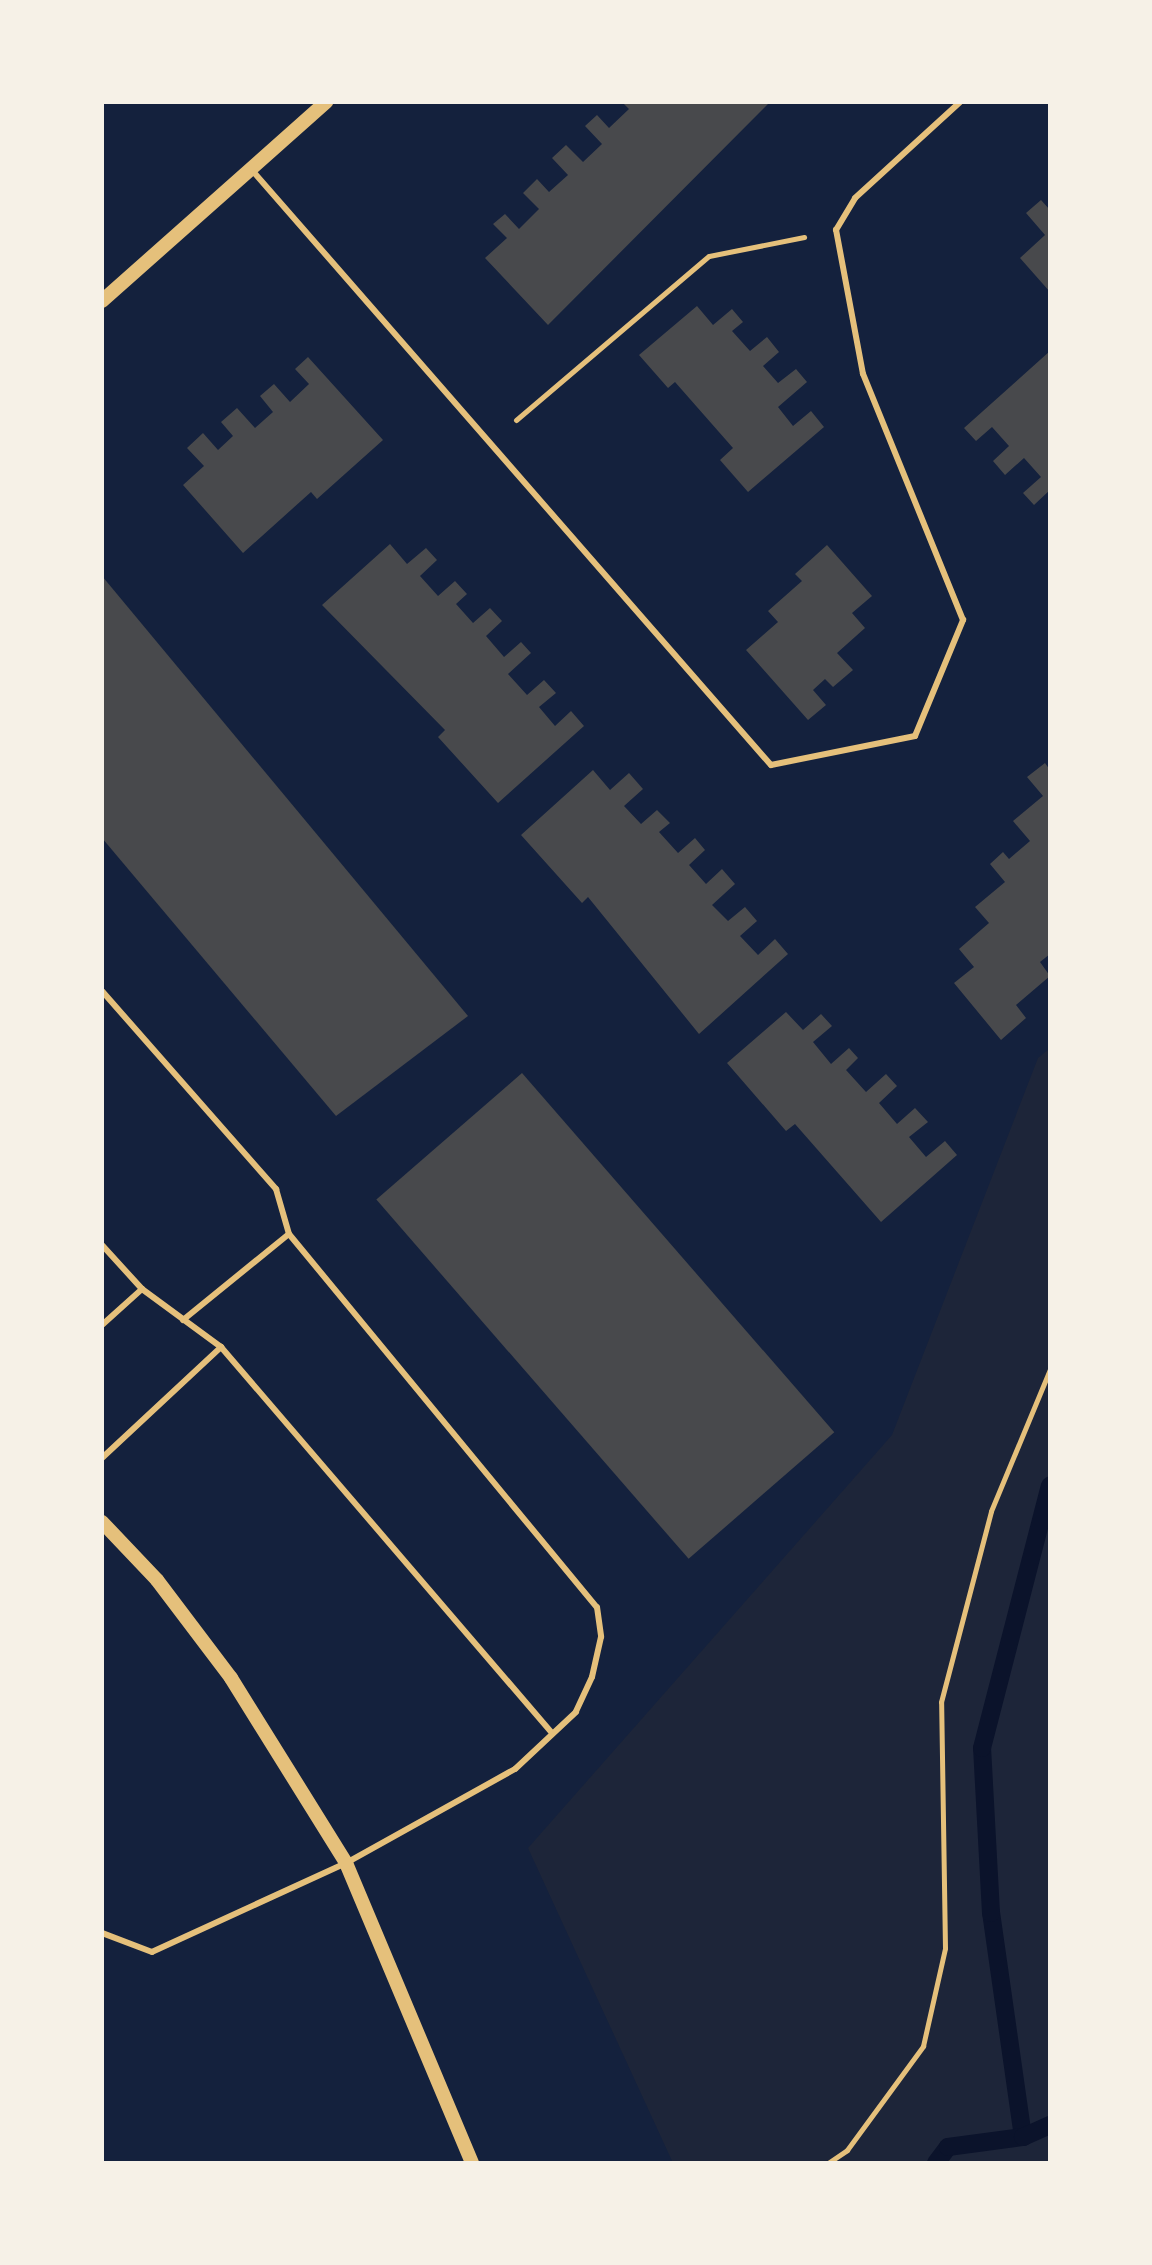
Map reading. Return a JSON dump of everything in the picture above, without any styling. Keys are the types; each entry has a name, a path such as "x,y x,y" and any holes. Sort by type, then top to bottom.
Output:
{"street":[{"path":"102,301 326,102"},
{"path":"102,1522 157,1580 231,1678 346,1863 472,2163"}],"lane":[{"path":"251,169 771,765 915,736 963,620 863,374 836,230 855,198 960,102"},
{"path":"102,991 276,1189 289,1234 597,1607 601,1637 592,1677 576,1712 515,1769 346,1863 152,1952 102,1933"},
{"path":"183,1320 289,1234"},
{"path":"102,1245 142,1289 221,1347 552,1733"},
{"path":"102,1325 142,1289"},
{"path":"102,1458 221,1347"}],"path":[{"path":"489,444 709,256 836,230"},
{"path":"828,2163 847,2150 923,2046 945,1948 941,1702 991,1511 1050,1369"}],"shaded area":[{"path":"1050,1048 1050,2163 673,2163 528,1848 892,1435 1038,1058"}],"building":[{"path":"622,102 770,102 548,325 485,258 507,238 493,224 505,214 519,229 539,209 523,193 537,179 549,192 568,175 552,158 566,145 583,162 602,144 585,126 597,115 609,128 629,109"},
{"path":"1041,200 1050,210 1050,292 1020,258 1045,235 1026,213"},
{"path":"697,306 713,325 732,309 743,322 732,331 750,351 767,337 779,352 763,366 778,383 796,369 807,382 778,407 793,426 811,411 824,427 748,492 720,460 733,448 675,382 668,388 639,355"},
{"path":"1050,351 1050,490 1034,505 1023,493 1041,477 1024,458 1005,475 993,461 1009,446 992,427 976,441 964,428"},
{"path":"308,357 383,440 317,499 311,492 243,553 183,485 204,466 187,448 203,433 218,450 233,436 221,422 237,408 255,428 273,412 260,396 274,384 290,402 309,384 295,369"},
{"path":"390,544 407,564 426,548 437,560 420,576 438,596 455,581 467,594 456,604 473,623 490,608 502,621 486,636 504,657 521,642 531,653 508,674 527,695 544,680 556,693 539,707 555,726 571,711 584,726 498,803 438,737 445,730 322,605"},
{"path":"827,545 872,596 852,613 865,628 837,653 853,670 833,687 825,679 813,690 826,705 808,720 746,650 778,622 768,611 802,581 795,574"},
{"path":"102,576 468,1016 336,1116 102,838"},
{"path":"1045,763 1050,770 1050,954 1040,962 1050,976 1016,1005 1026,1018 1001,1040 954,983 974,967 959,949 989,923 975,907 1005,882 990,864 1003,852 1009,859 1030,841 1013,821 1043,796 1027,777"},
{"path":"593,770 610,790 629,773 643,789 624,806 641,824 657,810 670,823 659,832 678,853 695,838 705,850 689,865 706,884 722,869 735,884 712,905 728,921 745,907 757,921 740,936 758,955 775,939 788,954 699,1034 588,897 582,903 521,835"},
{"path":"786,1012 803,1030 821,1014 832,1026 813,1042 831,1064 849,1048 858,1058 846,1070 866,1092 886,1074 897,1086 879,1103 897,1124 915,1108 928,1122 909,1137 926,1157 945,1141 957,1155 881,1222 795,1124 786,1131 727,1063"},
{"path":"522,1073 834,1432 689,1559 376,1200"}],"waterway":[{"path":"1023,2137 991,1913 982,1748 1050,1486"},
{"path":"936,2163 948,2147 1023,2137 1050,2125"}]}
